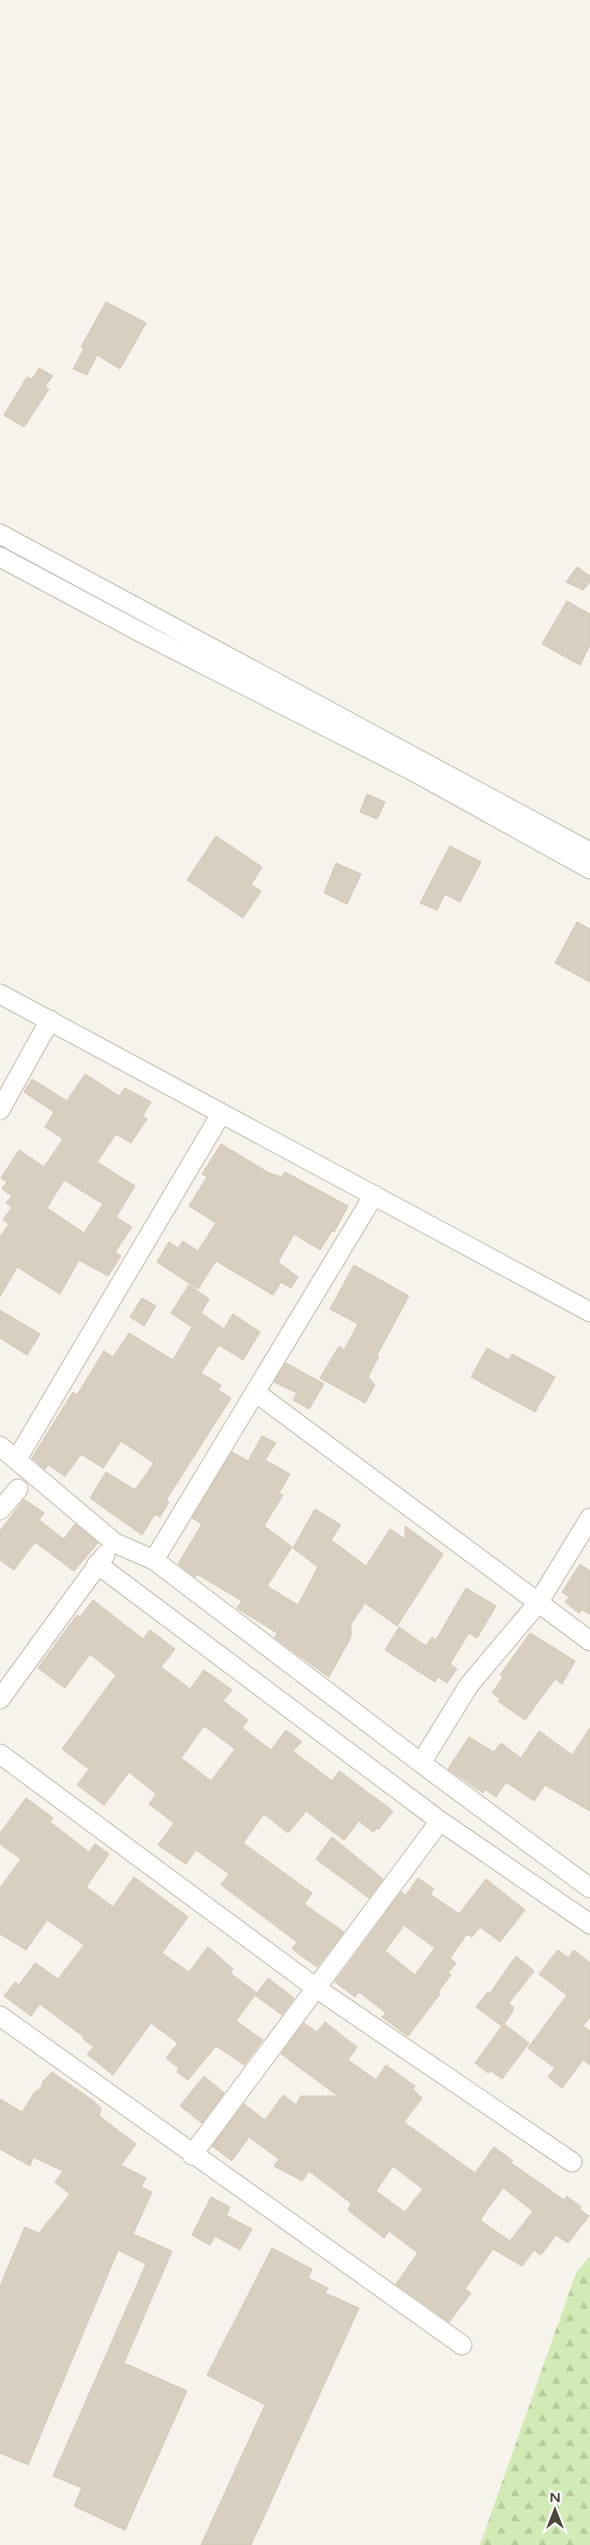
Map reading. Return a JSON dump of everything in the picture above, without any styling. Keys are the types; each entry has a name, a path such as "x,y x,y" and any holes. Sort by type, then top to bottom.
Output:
{"street":[{"path":"0,534 590,852"},
{"path":"0,557 140,632 415,772 590,869"},
{"path":"0,994 590,1312"},
{"path":"0,1110 50,1020"},
{"path":"17,1459 221,1114"},
{"path":"154,1560 374,1195"},
{"path":"255,1392 590,1642"},
{"path":"0,1446 115,1543 154,1560 421,1764 590,1888"},
{"path":"0,1510 18,1488"},
{"path":"421,1764 469,1685 538,1603 590,1518"},
{"path":"0,1699 97,1564 115,1543"},
{"path":"97,1564 440,1821 590,1924"},
{"path":"0,1754 316,1988 572,2162"},
{"path":"192,2155 440,1821"},
{"path":"0,2016 192,2155 462,2346"}],"green space":[{"path":"590,2256 590,2545 480,2545 576,2273"}],"building":[{"path":"106,302 146,323 120,369 97,355 87,375 73,369 84,349 81,347"},
{"path":"39,368 53,376 45,386 49,389 24,427 4,415 27,377 32,379"},
{"path":"577,567 590,576 590,582 583,590 566,582"},
{"path":"567,601 590,614 590,645 580,665 542,644"},
{"path":"367,794 385,802 377,819 360,812"},
{"path":"216,836 262,867 251,885 261,891 243,918 187,880"},
{"path":"450,846 481,862 460,902 445,894 437,910 420,903"},
{"path":"336,863 361,874 347,904 324,893"},
{"path":"577,922 590,929 590,982 555,963"},
{"path":"85,1074 119,1096 125,1088 151,1102 143,1116 147,1119 131,1143 116,1134 97,1162 135,1186 116,1217 132,1227 115,1252 121,1256 108,1276 79,1260 60,1294 17,1267 0,1297 0,1237 9,1224 3,1220 12,1207 6,1203 12,1196 2,1189 7,1182 1,1178 19,1150 44,1167 63,1139 45,1127 54,1112 24,1092 32,1079 67,1101","holes":["64,1180 103,1204 84,1233 47,1208"]},
{"path":"221,1144 269,1173 282,1177 285,1172 348,1206 334,1232 332,1231 320,1250 294,1234 278,1262 298,1277 291,1288 281,1282 273,1295 216,1261 198,1289 157,1262 169,1242 178,1248 183,1241 198,1251 216,1223 189,1206 207,1177 202,1174"},
{"path":"354,1265 409,1296 377,1355 379,1356 368,1377 375,1385 365,1403 320,1378 339,1346 344,1350 358,1324 330,1309"},
{"path":"189,1285 209,1299 201,1313 224,1329 233,1314 260,1332 243,1360 219,1345 201,1373 221,1385 218,1390 231,1398 166,1500 169,1502 160,1517 155,1514 142,1535 90,1498 106,1472 135,1490 154,1463 121,1441 103,1468 81,1454 65,1476 48,1465 45,1469 32,1458 73,1392 77,1395 104,1351 113,1357 129,1333 173,1360 192,1327 171,1313"},
{"path":"142,1298 156,1306 144,1326 130,1317"},
{"path":"0,1310 40,1334 27,1355 0,1338"},
{"path":"487,1348 509,1360 512,1354 555,1377 535,1412 471,1377"},
{"path":"286,1363 324,1384 309,1409 293,1400 297,1393 274,1382"},
{"path":"262,1436 276,1443 265,1460 290,1474 279,1493 283,1495 264,1526 292,1547 267,1586 298,1605 318,1567 293,1548 315,1509 341,1525 331,1540 366,1566 390,1529 405,1539 405,1526 443,1554 397,1626 365,1603 351,1624 351,1637 329,1677 275,1638 277,1633 237,1608 242,1601 197,1574 195,1577 178,1564 202,1524 192,1518 232,1452 248,1461"},
{"path":"24,1499 44,1513 39,1520 64,1539 75,1524 98,1543 74,1571 35,1542 14,1570 0,1560 0,1531"},
{"path":"580,1564 590,1571 590,1614 582,1610 579,1613 565,1602 569,1597 562,1592"},
{"path":"466,1588 496,1606 477,1638 469,1633 450,1664 457,1669 447,1683 438,1677 435,1682 385,1650 399,1627 426,1646 432,1637 436,1640"},
{"path":"93,1600 143,1639 150,1630 175,1649 161,1667 190,1689 204,1670 232,1690 223,1701 248,1720 242,1728 271,1750 286,1730 302,1742 293,1751 332,1781 339,1771 393,1811 379,1829 377,1828 373,1832 359,1821 344,1840 306,1811 288,1833 264,1814 243,1843 312,1893 304,1904 344,1932 317,1967 292,1949 297,1942 221,1885 229,1874 196,1850 186,1864 158,1845 174,1823 149,1804 156,1794 129,1772 104,1805 77,1785 89,1769 62,1749 116,1675 90,1654 65,1688 38,1668 77,1615 80,1617","holes":["204,1726 235,1749 211,1781 181,1758"]},
{"path":"530,1633 575,1661 562,1684 555,1679 525,1720 498,1701 500,1699 492,1693 503,1677 500,1675"},
{"path":"590,1728 590,1811 545,1785 534,1801 506,1782 496,1797 485,1789 483,1793 448,1769 469,1737 494,1752 501,1743 521,1758 539,1731 572,1755"},
{"path":"26,1798 53,1818 50,1822 89,1852 95,1844 109,1854 86,1887 113,1907 134,1877 188,1917 162,1953 189,1972 208,1947 233,1969 230,1973 257,1993 268,1978 294,1998 282,2015 255,1995 236,2021 263,2040 244,2065 216,2046 188,2080 177,2072 179,2068 166,2058 178,2043 151,2023 113,2075 87,2054 94,2047 83,2039 84,2037 40,2004 31,2016 4,1996 15,1982 19,1985 35,1963 58,1979 84,1945 47,1920 26,1950 0,1934 0,1888 21,1859 0,1844 0,1833"},
{"path":"332,1837 383,1879 369,1898 316,1859"},
{"path":"418,1878 434,1889 430,1894 459,1914 486,1879 525,1910 500,1942 480,1927 472,1937 467,1934 450,1958 456,1963 448,1973 451,1975 438,1992 440,1994 408,2036 382,2017 386,2013 359,1992 355,1997 335,1982 401,1892 406,1895","holes":["404,1925 435,1948 415,1975 385,1951"]},
{"path":"558,1950 568,1958 574,1950 590,1963 590,2017 583,2026 590,2031 590,2065 583,2060 562,2088 548,2077 555,2068 528,2048 567,1995 539,1974"},
{"path":"516,1956 534,1971 509,2003 514,2008 504,2024 529,2043 502,2079 491,2071 488,2073 475,2063 502,2026 476,2007 488,1992 490,1993"},
{"path":"325,2022 357,2047 348,2060 376,2080 386,2065 415,2086 413,2089 422,2098 404,2122 475,2173 494,2147 513,2161 511,2163 564,2200 567,2196 581,2207 579,2209 589,2216 568,2243 556,2235 541,2255 534,2250 522,2266 493,2249 465,2289 471,2293 449,2322 396,2284 418,2253 389,2231 384,2238 348,2210 351,2203 309,2171 302,2181 274,2166 279,2159 249,2137 232,2161 212,2146 244,2104 265,2120 283,2095 296,2105 301,2096 338,2096 281,2054 304,2023 317,2032","holes":["393,2166 423,2189 405,2212 376,2191","503,2188 533,2211 510,2241 480,2220"]},
{"path":"52,2072 92,2100 101,2108 99,2116 136,2144 121,2165 146,2178 141,2187 152,2192 133,2234 172,2251 124,2363 187,2391 125,2530 74,2506 82,2488 53,2476 146,2264 118,2250 28,2465 0,2453 0,2286 25,2227 39,2233 70,2194 55,2182 63,2171 33,2157 30,2166 0,2149 0,2099 22,2112 35,2092 41,2088 43,2081"},
{"path":"204,2076 224,2093 202,2123 180,2106"},
{"path":"211,2197 230,2207 226,2215 252,2229 240,2250 215,2236 210,2245 192,2235"},
{"path":"272,2248 312,2269 308,2278 328,2288 325,2293 359,2308 251,2545 201,2545 265,2405 207,2375"}]}
